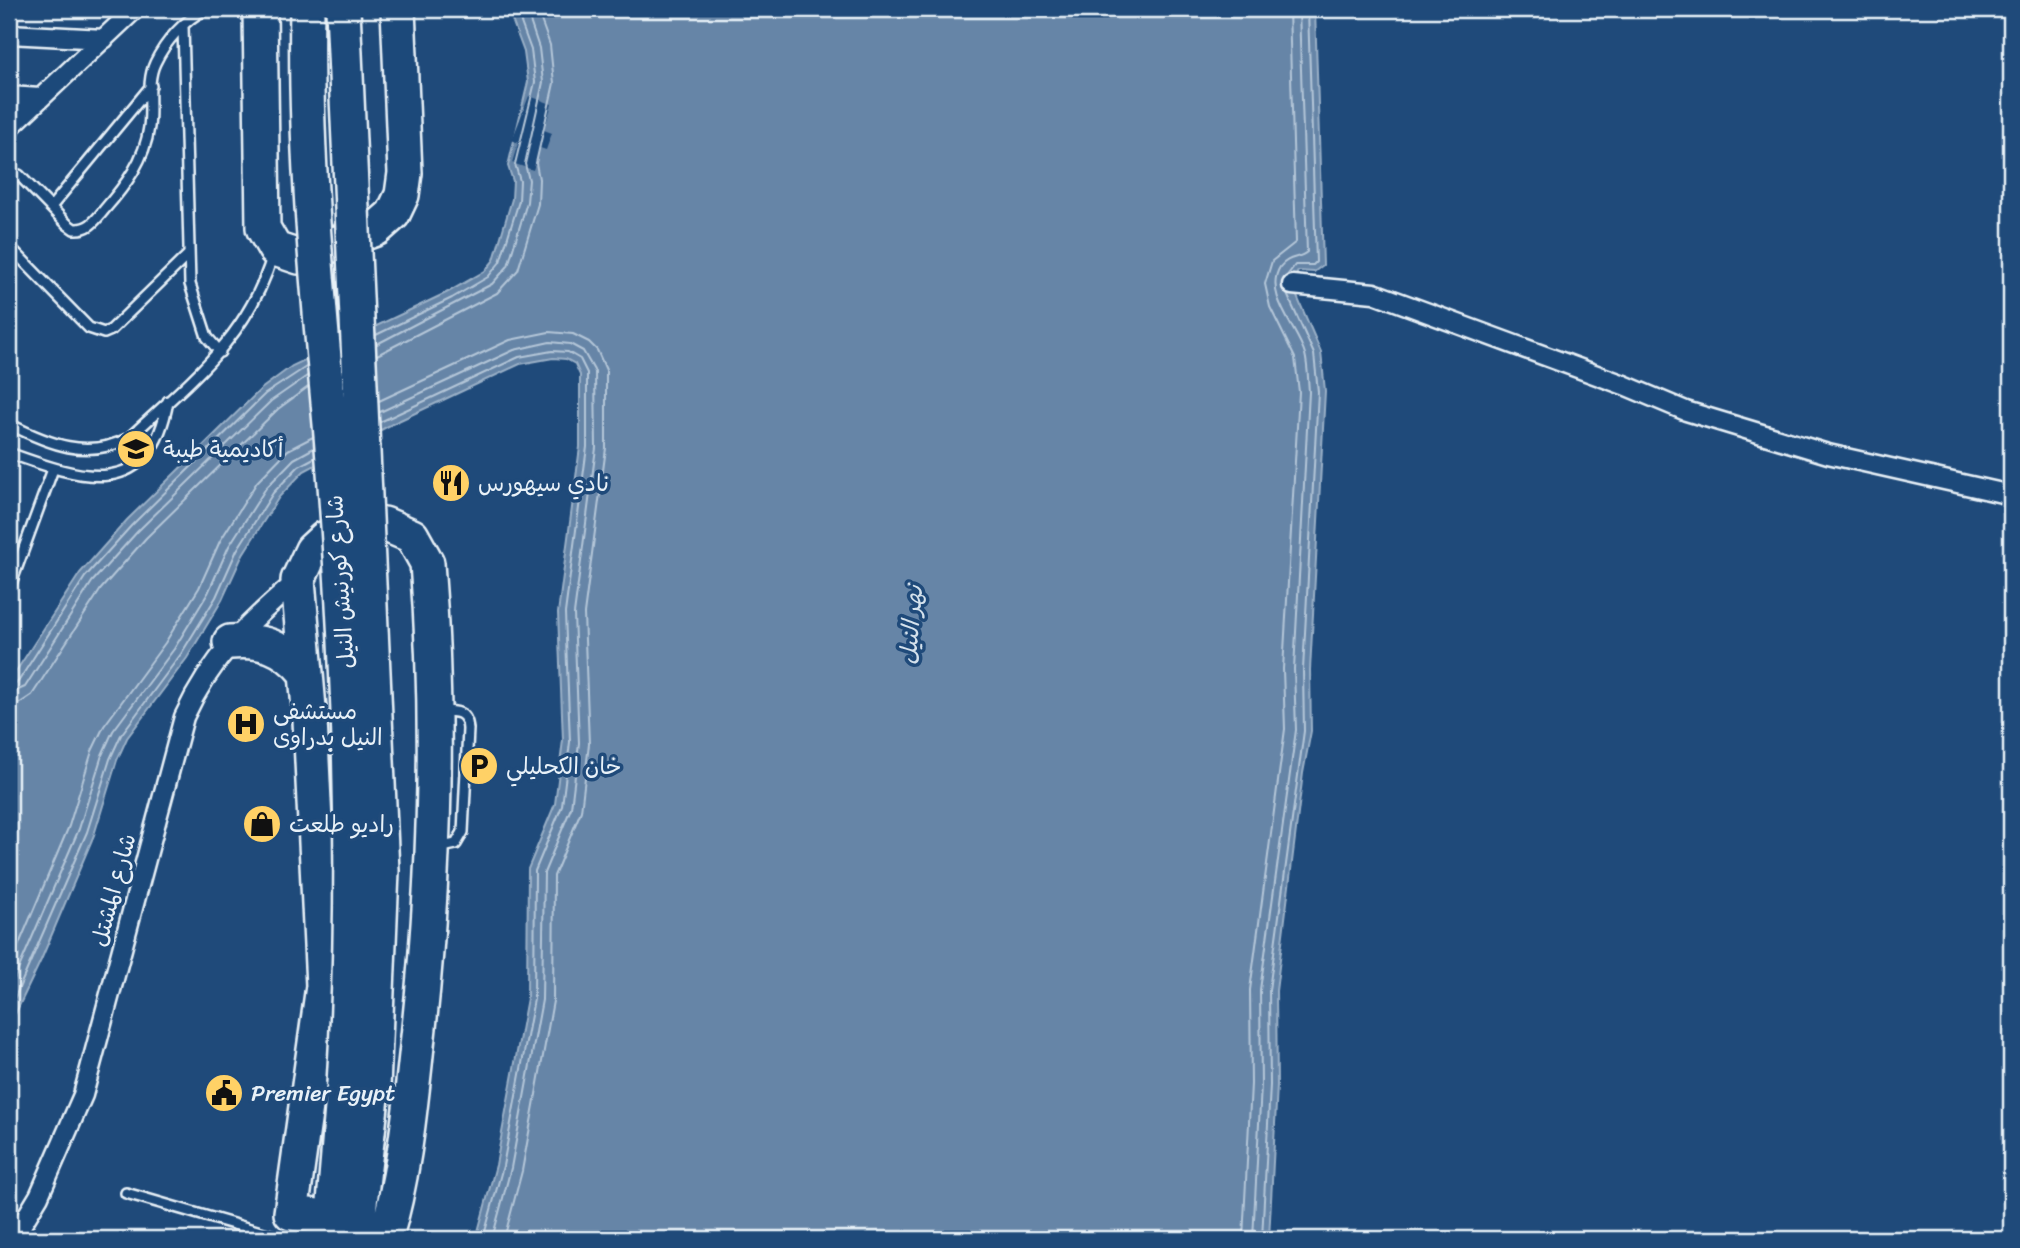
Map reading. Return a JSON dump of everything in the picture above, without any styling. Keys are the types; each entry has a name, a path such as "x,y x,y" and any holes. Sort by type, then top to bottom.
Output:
{"highway":[{"path":"260,9 263,228 275,249 299,257 376,229 393,214 402,195 405,173 398,9"},
{"name":"شارع كورنيش النيل","path":"307,9 308,131 320,337 331,435 352,797 358,1086"},
{"name":"شارع كورنيش النيل","path":"340,1232 382,871 343,9"},
{"path":"340,1232 287,1229 323,986 298,580 312,550 325,538 384,524 412,536 426,563 435,766 427,960 408,1125 394,1210 385,1239"},
{"path":"230,642 264,642 293,658 304,671"}],"street":[{"path":"9,128 135,9"},
{"path":"9,34 104,39"},
{"path":"9,96 40,98"},
{"path":"1292,285 1374,293 1624,385 1686,411 1828,454 2011,495"},
{"name":"شارع المشتل","path":"13,1239 39,1196 83,1095 184,717 211,665 230,642 298,580"}],"lane":[{"path":"19,175 74,229 90,226 123,188 144,150 149,128 155,63 183,25 206,9"},
{"path":"183,25 188,255 196,311 207,337 220,352"},
{"path":"51,207 151,86"},
{"path":"9,246 89,328 104,333 111,330 188,255"},
{"path":"9,424 65,447 98,450 129,438 220,352 255,304 275,249"},
{"path":"9,453 53,470 94,477 134,467 152,449 164,426 168,401"},
{"path":"9,589 12,572 53,470"},
{"path":"126,1193 287,1229"}],"water":[{"name":"نهر النيل","path":"508,9 1315,9 1323,265 1314,272 1298,271 1292,285 1321,352 1325,391 1310,670 1311,731 1303,773 1276,991 1277,1085 1269,1239 476,1239 496,1165 527,998 528,869 555,804 563,740 558,613 580,447 580,375 575,364 566,359 553,358 520,364 394,423 304,471 279,497 243,554 222,600 187,658 127,738 117,760 94,835 41,960 9,1027 9,682 80,573 127,520 261,389 292,366 448,292 485,271 494,260 512,199 513,181 508,166 528,82 524,52"}],"pier":[{"path":"529,96 552,104 544,130 552,133 546,150 540,148 533,170 512,163 518,143 512,140"}],"place":[{"name":"أكاديمية طيبة","path":"136,449"},
{"name":"نادي سيهورس","path":"451,483"},
{"name":"مستشفى النيل بدراوى","path":"246,724"},
{"name":"خان الكحليلي","path":"479,766"},
{"name":"راديو طلعت","path":"262,824"},
{"name":"Premier Egypt","path":"224,1093"}]}
